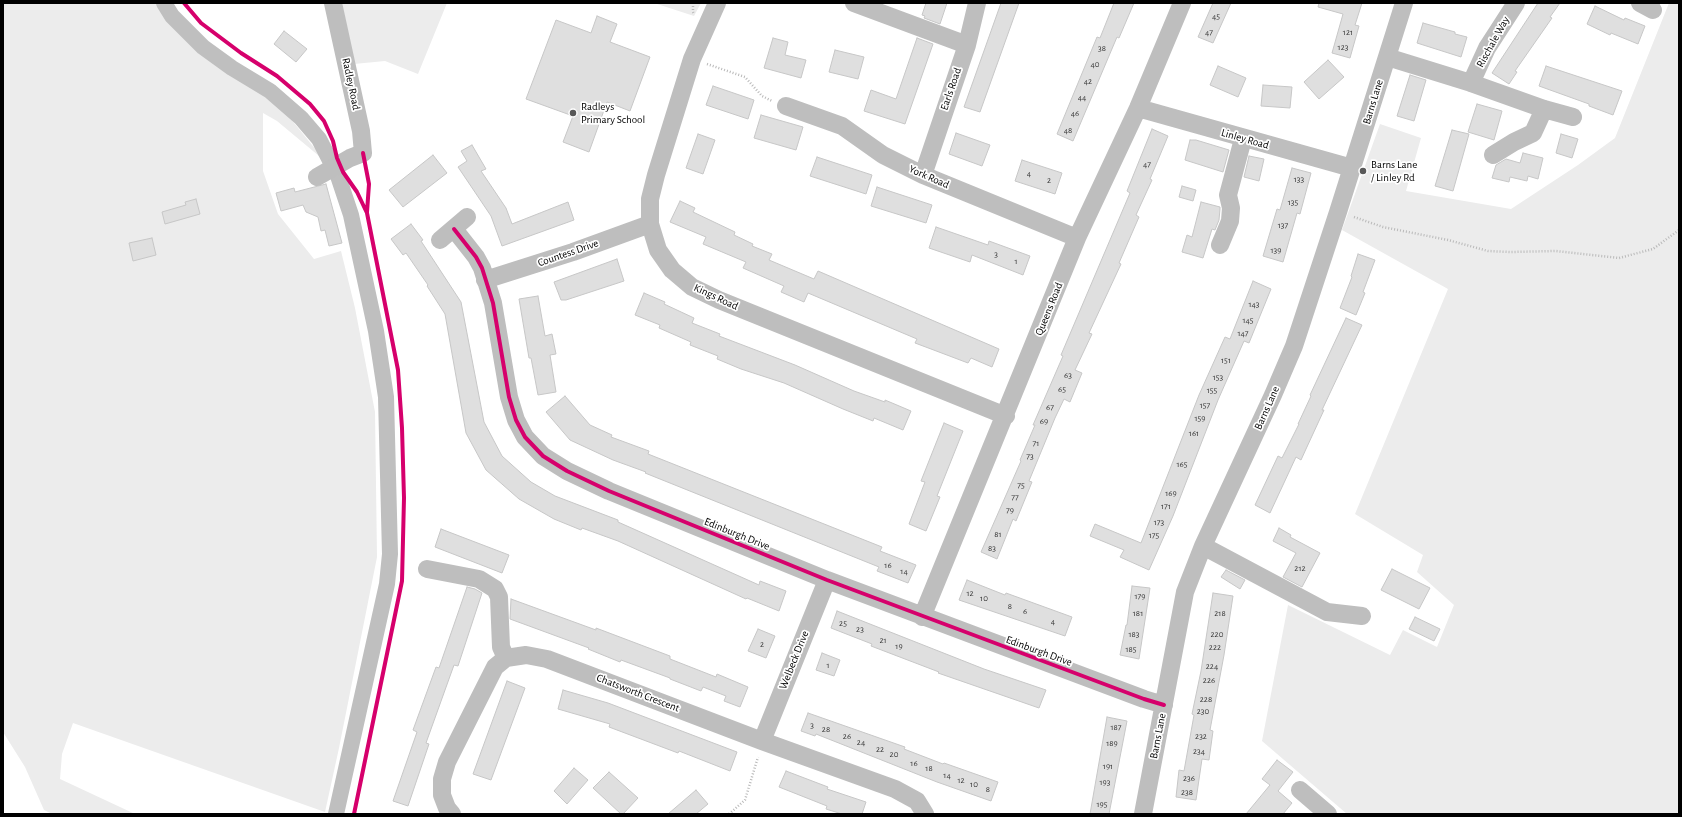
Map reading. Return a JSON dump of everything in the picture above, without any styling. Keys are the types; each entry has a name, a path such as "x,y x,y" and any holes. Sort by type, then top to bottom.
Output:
{"street":[{"name":"Radley Road","path":"316,177 350,158 363,153 361,131 333,3"},
{"name":"Kings Road","path":"717,3 692,59 654,181 650,199 650,224 658,250 672,270 692,287 719,300 1006,416"},
{"path":"854,3 967,45"},
{"name":"Earls Road","path":"922,175 967,45 977,3"},
{"name":"Queens Road","path":"922,617 1006,416 1077,238 1138,108 1182,3"},
{"name":"Barns Lane","path":"1143,814 1185,592 1203,546 1294,346 1404,3"},
{"name":"Rischale Way","path":"1471,83 1487,48 1516,3"},
{"path":"1387,57 1471,83 1544,109 1573,117"},
{"name":"York Road","path":"786,106 842,126 883,155 922,175 1077,238"},
{"name":"Linley Road","path":"1138,108 1243,139 1352,168"},
{"path":"1493,156 1514,142 1533,134 1544,109"},
{"path":"1220,245 1230,221 1231,208 1228,195 1243,139"},
{"name":"Edinburgh Drive","path":"467,217 447,234 476,257 493,303 511,405 516,420 525,437 543,456 567,471 609,492 827,580 922,617 1164,705"},
{"name":"Countess Drive","path":"485,280 573,252 650,224"},
{"path":"1203,546 1327,612 1362,616"},
{"path":"427,569 479,579 495,589 499,597 501,647 506,658 495,667 488,678 447,762 442,779 442,795 447,808 452,814"},
{"name":"Welbeck Drive","path":"762,741 827,580"},
{"name":"Chatsworth Crescent","path":"506,658 526,655 547,659 762,741 895,789 917,801 925,814"},
{"path":"1300,790 1321,812"}],"path":[{"path":"692,59 745,77 762,96 786,106"},
{"path":"1338,212 1384,227 1448,240 1488,251 1556,251 1619,258 1653,249 1679,230"},
{"path":"729,814 745,800 762,741"}],"shaded area":[{"path":"3,3 157,3 170,22 196,50 273,97 325,161 277,121 263,113 263,171 278,214 314,259 341,251 355,308 375,412 377,557 325,812 73,723 62,754 60,779 135,814 52,814 44,810 25,767 3,732"},
{"path":"342,3 447,3 418,74 385,61 354,64"},
{"path":"654,3 701,3 694,16"},
{"path":"1669,3 1679,3 1679,814 1347,814 1262,741 1288,605 1390,655 1403,630 1437,647 1454,605 1417,572 1423,555 1355,514 1448,289 1342,230 1380,124 1421,138 1406,191 1511,209 1578,165 1615,138"}],"building":[{"path":"926,3 947,3 940,24 924,18 925,16 922,15"},
{"path":"1001,3 1019,3 980,112 964,107"},
{"path":"1114,3 1134,3 1119,38 1117,37 1073,141 1057,134 1097,37 1100,38"},
{"path":"1213,3 1231,3 1213,43 1198,37"},
{"path":"1319,3 1362,3 1355,25 1359,26 1350,58 1332,53 1343,14 1318,7"},
{"path":"1538,3 1560,3 1550,17 1552,18 1515,71 1517,72 1509,84 1492,73"},
{"path":"1595,6 1624,20 1625,18 1645,26 1638,44 1611,33 1610,35 1587,24"},
{"path":"597,16 617,24 610,42 650,57 630,111 607,102 589,152 563,142 573,116 526,99 556,20 591,33"},
{"path":"1423,23 1467,37 1461,57 1417,43"},
{"path":"284,31 307,49 296,62 274,44"},
{"path":"773,38 788,42 785,55 806,60 801,78 764,68"},
{"path":"917,38 933,44 905,124 864,111 871,90 896,99"},
{"path":"835,50 864,57 858,79 829,72"},
{"path":"1328,60 1344,77 1319,99 1304,82"},
{"path":"1218,66 1246,78 1238,97 1210,85"},
{"path":"1546,66 1622,91 1613,115 1589,106 1589,104 1539,86"},
{"path":"1410,75 1426,80 1414,121 1397,116"},
{"path":"1263,85 1292,87 1290,108 1261,106"},
{"path":"713,86 754,100 748,119 706,105"},
{"path":"1477,104 1502,111 1494,140 1468,132"},
{"path":"761,115 803,127 796,150 754,138"},
{"path":"1152,129 1168,136 1150,179 1152,180 1136,215 1139,217 1119,263 1121,264 1089,333 1092,334 1075,370 1082,373 1070,402 1064,399 1055,418 1029,481 1032,482 1016,521 1013,519 997,559 981,552 1021,461 1020,460 1035,425 1033,425 1063,356 1061,355 1130,193 1127,191"},
{"path":"1452,130 1469,134 1453,191 1435,186"},
{"path":"956,133 990,145 982,166 949,154"},
{"path":"698,134 715,140 703,174 686,168"},
{"path":"1561,134 1578,139 1572,158 1556,153"},
{"path":"1190,140 1196,140 1229,150 1223,172 1185,160"},
{"path":"472,145 486,169 481,171 506,208 512,224 568,202 574,220 502,246 491,216 458,167 467,161 461,151"},
{"path":"1523,153 1543,158 1538,179 1528,176 1527,181 1510,177 1509,182 1492,178 1496,165 1506,159 1520,163"},
{"path":"433,155 447,173 403,207 389,190"},
{"path":"1249,156 1264,159 1259,181 1244,177"},
{"path":"817,157 872,175 866,194 810,176"},
{"path":"1022,160 1062,173 1055,194 1015,181"},
{"path":"1292,168 1311,173 1300,214 1297,213 1283,262 1263,256 1277,209 1280,210"},
{"path":"326,184 342,243 329,246 325,230 321,231 318,217 306,212 303,205 281,211 276,193 294,188 295,192"},
{"path":"1182,186 1196,190 1193,201 1179,197"},
{"path":"877,187 932,205 926,223 871,206"},
{"path":"196,199 200,214 165,224 162,212 186,205 185,202"},
{"path":"680,201 695,208 693,212 735,232 734,235 753,244 752,246 772,254 769,260 814,279 818,271 999,349 992,367 971,358 968,363 915,343 917,339 808,293 804,302 781,292 784,286 743,268 746,262 703,244 706,237 670,222"},
{"path":"1201,202 1220,207 1219,220 1215,230 1212,229 1203,258 1182,252 1187,235 1192,237"},
{"path":"411,224 423,240 421,241 461,302 484,422 502,456 531,482 555,496 618,520 618,522 759,585 760,581 786,591 779,611 747,598 746,599 618,541 582,528 581,530 554,519 519,499 486,470 466,433 445,314 427,286 428,285 406,253 403,255 391,239"},
{"path":"936,227 988,245 989,241 1030,256 1023,275 972,255 970,262 929,248"},
{"path":"152,238 156,255 133,261 129,243"},
{"path":"1358,254 1375,260 1363,292 1365,293 1356,315 1340,308 1352,277 1351,276"},
{"path":"617,259 624,281 566,300 561,300 554,282"},
{"path":"1253,281 1271,289 1249,343 1244,341 1218,400 1173,516 1149,570 1120,557 1124,550 1090,536 1095,524 1141,543 1199,395 1225,337 1230,339"},
{"path":"644,293 665,302 664,304 694,318 692,323 720,334 719,336 795,365 854,391 885,402 885,400 911,411 903,430 874,418 873,421 784,383 741,369 717,359 718,356 690,345 691,342 659,328 660,325 635,315"},
{"path":"538,296 545,336 552,334 556,354 550,355 556,392 538,395 531,358 529,358 519,299"},
{"path":"1346,318 1362,325 1322,410 1324,410 1301,460 1296,457 1270,513 1255,505 1278,456 1282,458 1299,424 1311,396 1310,395"},
{"path":"565,396 590,425 612,435 611,437 649,451 648,454 882,547 880,551 916,565 908,583 877,571 879,567 613,460 570,440 546,412"},
{"path":"944,423 963,431 937,496 940,497 926,531 909,524 925,482 921,481"},
{"path":"1279,528 1291,535 1290,537 1320,553 1302,587 1283,577 1296,553 1273,541"},
{"path":"441,529 509,555 502,573 435,547"},
{"path":"1392,569 1430,588 1419,609 1381,590"},
{"path":"1226,570 1245,580 1240,589 1221,577"},
{"path":"967,580 1005,595 1006,593 1072,617 1065,636 959,600"},
{"path":"1132,586 1150,588 1139,659 1120,655 1127,625"},
{"path":"467,587 482,593 458,666 454,665 426,743 429,744 408,806 393,801 417,732 413,730 436,667 439,668"},
{"path":"1213,593 1233,596 1210,730 1213,731 1209,760 1202,759 1196,800 1176,797 1179,770 1184,771 1194,715 1192,714 1201,671"},
{"path":"511,599 596,630 596,628 670,656 670,659 716,677 717,674 748,687 740,707 724,701 726,696 703,687 701,691 621,660 620,662 588,649 589,648 510,619"},
{"path":"837,611 984,669 1046,690 1039,708 938,673 939,672 871,646 872,644 831,628"},
{"path":"1415,617 1440,629 1434,641 1409,629"},
{"path":"758,629 775,636 766,658 748,651"},
{"path":"822,653 840,660 834,676 816,670"},
{"path":"507,681 525,688 491,780 473,774"},
{"path":"563,690 608,703 737,752 730,771 679,751 678,753 609,727 610,724 558,709"},
{"path":"808,713 905,747 904,749 943,764 944,763 998,782 991,801 937,782 816,734 815,736 801,731"},
{"path":"1107,717 1127,721 1109,814 1090,814"},
{"path":"1277,760 1293,772 1278,791 1292,803 1283,814 1246,814 1270,785 1262,779"},
{"path":"574,768 588,780 567,804 554,791"},
{"path":"786,771 828,787 827,789 866,802 862,814 842,814 826,809 827,806 779,787"},
{"path":"609,772 638,798 623,814 621,814 593,788"},
{"path":"696,790 708,804 696,814 668,814"}],"waterway":[{"path":"164,3 172,16 203,47 232,68 270,91 301,118 319,139 338,176 351,215 376,331 386,397 390,554 387,584 336,814"}],"cycle path":[{"path":"184,3 201,23 241,53 277,76 310,104 324,121 333,141 337,158 343,172 357,192 367,213 398,370 402,428 404,498 402,581 354,814"},
{"path":"363,153 369,184 367,212"},
{"path":"454,229 476,257 482,268 493,303 509,397 516,420 525,437 543,456 567,471 609,491 827,580 1144,699 1164,705"}],"place":[{"name":"Radleys Primary School","path":"573,113"},
{"name":"Barns Lane / Linley Rd","path":"1363,171"}]}
